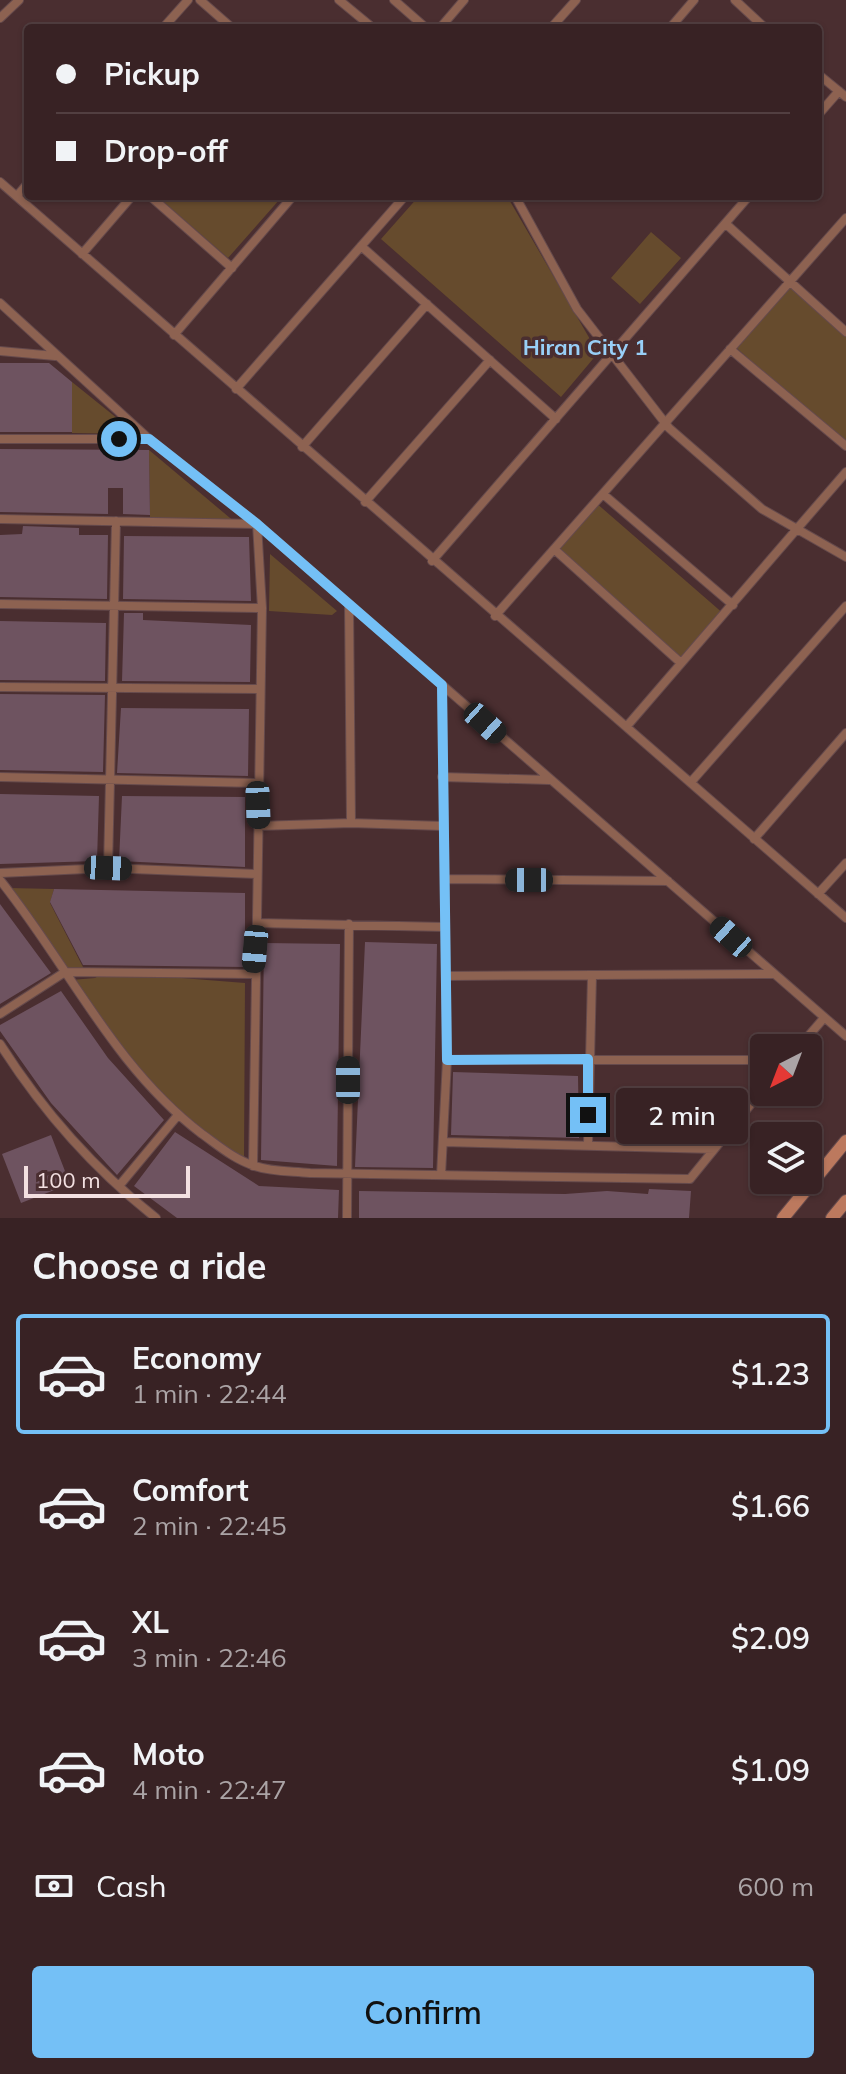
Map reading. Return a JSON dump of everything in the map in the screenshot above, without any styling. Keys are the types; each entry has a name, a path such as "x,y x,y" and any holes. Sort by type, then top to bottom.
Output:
{"main road":[{"path":"783,1218 846,1141"},
{"path":"832,1218 846,1201"}],"street":[{"path":"0,18 19,0"},
{"path":"167,24 188,0"},
{"path":"200,0 227,24"},
{"path":"339,0 368,24"},
{"path":"394,0 421,24"},
{"path":"443,24 464,0"},
{"path":"555,24 576,0"},
{"path":"673,24 694,0"},
{"path":"735,0 761,24"},
{"path":"822,77 842,94 822,112"},
{"path":"0,182 495,616 627,726 846,918"},
{"path":"17,196 24,188"},
{"path":"82,254 129,200"},
{"path":"155,200 232,268"},
{"path":"174,335 290,200"},
{"path":"236,389 401,200"},
{"path":"517,200 577,309 666,423 736,488 796,529 846,557"},
{"path":"432,561 726,224 743,200"},
{"path":"495,616 846,218"},
{"path":"726,224 846,332"},
{"path":"361,246 556,419"},
{"path":"0,303 149,439 257,524 846,1036"},
{"path":"302,447 427,304"},
{"path":"730,349 846,446"},
{"path":"0,351 56,356"},
{"path":"365,502 490,360"},
{"path":"0,439 149,439"},
{"path":"627,726 846,472"},
{"path":"603,494 733,605"},
{"path":"0,519 257,524"},
{"path":"108,868 116,521"},
{"path":"253,1166 253,974 257,923 258,689 262,608 257,524"},
{"path":"554,549 681,663"},
{"path":"0,604 262,608"},
{"path":"349,604 351,823"},
{"path":"691,782 846,606"},
{"path":"441,1175 447,1060 442,685"},
{"path":"0,687 258,689"},
{"path":"754,839 846,733"},
{"path":"0,777 257,783"},
{"path":"442,777 549,780"},
{"path":"258,826 351,823 443,826"},
{"path":"818,894 846,863"},
{"path":"0,873 108,868 257,874"},
{"path":"445,879 669,881"},
{"path":"0,880 48,943 119,1053 178,1115 231,1155 253,1166 348,1173 690,1179 750,1105"},
{"path":"257,923 445,927"},
{"path":"347,1218 349,924"},
{"path":"0,1014 65,972 253,974"},
{"path":"446,976 773,974"},
{"path":"588,1144 592,976"},
{"path":"810,1034 824,1018"},
{"path":"0,1044 49,1112 119,1186 156,1218"},
{"path":"447,1060 750,1060"},
{"path":"119,1186 178,1115"},
{"path":"444,1142 714,1149"}],"shaded area":[{"path":"162,200 279,200 228,258"},
{"path":"415,200 509,200 598,353 561,397 381,239"},
{"path":"651,232 681,258 640,304 611,278"},
{"path":"786,281 846,335 846,446 731,343"},
{"path":"72,382 133,431 133,434 72,433"},
{"path":"149,450 236,523 150,518"},
{"path":"595,502 725,615 681,663 554,549"},
{"path":"270,554 337,611 332,615 269,611"},
{"path":"9,888 54,889 50,903 84,969 63,978"},
{"path":"106,972 245,983 244,1158 236,1159 136,1073 71,980 95,978"}],"building":[{"path":"0,363 49,363 72,382 72,432 0,432"},
{"path":"0,449 149,450 150,515 123,514 123,488 108,488 108,514 0,512"},
{"path":"23,526 79,528 79,535 108,535 107,599 0,597 0,535 22,534"},
{"path":"124,536 249,537 251,601 123,599"},
{"path":"124,613 143,613 143,620 251,625 250,682 122,681"},
{"path":"0,621 106,623 105,681 0,680"},
{"path":"0,694 105,695 103,772 0,770"},
{"path":"121,708 249,709 248,776 117,773"},
{"path":"0,794 99,796 97,861 0,864"},
{"path":"122,796 245,797 245,867 119,861"},
{"path":"54,889 245,893 245,967 83,965 50,902"},
{"path":"0,904 51,973 0,1004"},
{"path":"365,942 437,944 433,1168 355,1167"},
{"path":"264,943 340,944 337,1166 261,1160"},
{"path":"61,991 108,1058 164,1120 117,1175 51,1103 0,1031 0,1025"},
{"path":"453,1072 578,1076 579,1138 451,1135"},
{"path":"175,1132 259,1186 339,1190 338,1218 177,1218 134,1186"},
{"path":"51,1135 70,1184 21,1203 2,1154"},
{"path":"649,1189 691,1191 689,1218 359,1218 359,1191 565,1194 607,1191 648,1194"}],"district":[{"name":"Hiran City 1","path":"585,347"}],"route":[{"path":"119,439 149,439 257,524 442,685 447,1060 588,1059 588,1115"}]}
